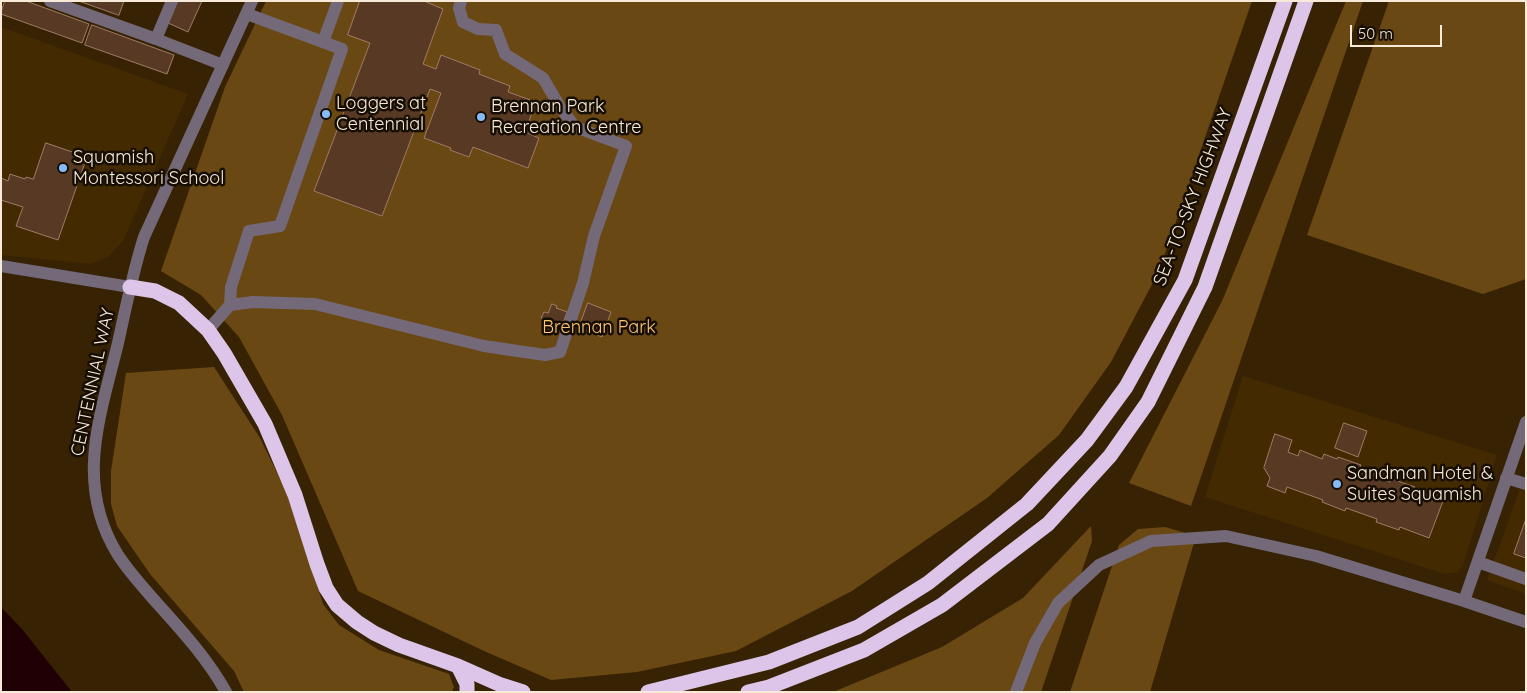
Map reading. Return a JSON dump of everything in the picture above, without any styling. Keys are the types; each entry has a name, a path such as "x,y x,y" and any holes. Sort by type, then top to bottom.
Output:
{"highway":[{"name":"SEA-TO-SKY HIGHWAY","path":"648,692 769,662 858,628 928,583 1028,504 1087,440 1126,387 1185,280 1286,1"},
{"path":"748,692 768,687 864,650 942,605 1048,524 1110,456 1148,402 1205,287 1306,1"},
{"path":"130,287 155,291 180,303 208,330 224,353 265,424 295,495 326,588 337,604 357,622 399,645 523,692"},
{"path":"458,666 467,684 466,692"}],"street":[{"path":"50,1 223,65"},
{"path":"156,39 172,1"},
{"path":"130,287 144,236 252,1"},
{"path":"323,42 338,1"},
{"path":"230,305 252,302 316,304 484,346 545,354 560,352 583,283 594,236 626,146 575,127 560,107 543,78 505,54 496,30 478,29 463,22 459,8 461,1"},
{"path":"208,330 230,305 231,287 249,231 280,226 342,49 247,14"},
{"name":"CENTENNIAL WAY","path":"1,266 130,287 97,430 93,470 98,507 110,540 132,575 204,658 226,692"},
{"path":"1464,600 1526,422"},
{"path":"1506,478 1526,484"},
{"path":"1016,692 1035,643 1058,603 1099,565 1151,541 1226,536 1316,556 1464,600 1526,622"},
{"path":"1478,562 1526,579"}],"shaded area":[{"path":"1,27 188,94 123,241 109,256 91,264 1,255"},
{"path":"1243,376 1497,455 1463,565 1458,572 1445,574 1205,497"},
{"path":"1526,472 1526,594 1487,580"},
{"path":"1,607 22,629 72,692 1,692"}],"green space":[{"name":"Brennan Park","path":"266,1 1252,1 1159,271 1111,362 1059,435 987,498 852,591 736,651 637,672 551,680 484,651 358,591 282,415 239,337 201,295 161,271 225,87"},
{"path":"1346,1 1363,1 1191,506 1129,483 1222,301"},
{"path":"1389,1 1526,1 1526,279 1483,294 1307,235"},
{"path":"214,367 260,438 286,491 323,604 339,625 379,650 449,674 454,687 452,692 244,692 234,671 150,574 117,526 111,504 111,471 126,373"},
{"path":"1091,526 1092,541 1041,692 833,692 942,647 1023,598"},
{"path":"1165,527 1196,536 1150,692 1070,692 1119,545 1138,529"}],"building":[{"path":"5,1 26,1 89,24 82,43 1,14"},
{"path":"79,1 124,1 119,15"},
{"path":"178,1 202,1 188,32 168,23"},
{"name":"Brennan Park Recreation Centre","path":"360,1 424,1 443,9 423,64 436,69 441,55 480,70 479,74 510,86 508,92 536,102 525,132 539,138 528,168 473,147 469,157 424,138 441,93 430,89 382,216 314,191 370,43 348,35"},
{"path":"92,25 174,55 167,74 85,45"},
{"path":"46,143 87,157 58,240 16,226 23,207 1,200 1,178 8,181 10,174 25,179 26,177 33,179"},
{"path":"588,303 611,312 602,337 579,328"},
{"path":"552,304 557,306 556,308 567,312 562,326 555,323 552,330 545,328 548,321 541,318 544,312 548,313"},
{"path":"1344,423 1367,431 1358,457 1335,448"},
{"name":"Sandman Hotel & Suites Squamish","path":"1275,434 1292,440 1288,452 1298,456 1300,450 1322,459 1324,454 1337,459 1338,457 1361,465 1360,468 1374,473 1373,476 1390,482 1392,479 1415,487 1414,490 1443,501 1429,538 1400,527 1399,530 1376,522 1377,519 1346,508 1345,511 1322,502 1323,500 1287,487 1285,493 1267,486 1270,478 1264,468"},
{"path":"1526,519 1526,558 1514,554"}],"place":[{"name":"Loggers at Centennial","path":"326,114"},
{"name":"Brennan Park Recreation Centre","path":"481,117"},
{"name":"Squamish Montessori School","path":"63,168"},
{"name":"Sandman Hotel & Suites Squamish","path":"1337,484"}]}
